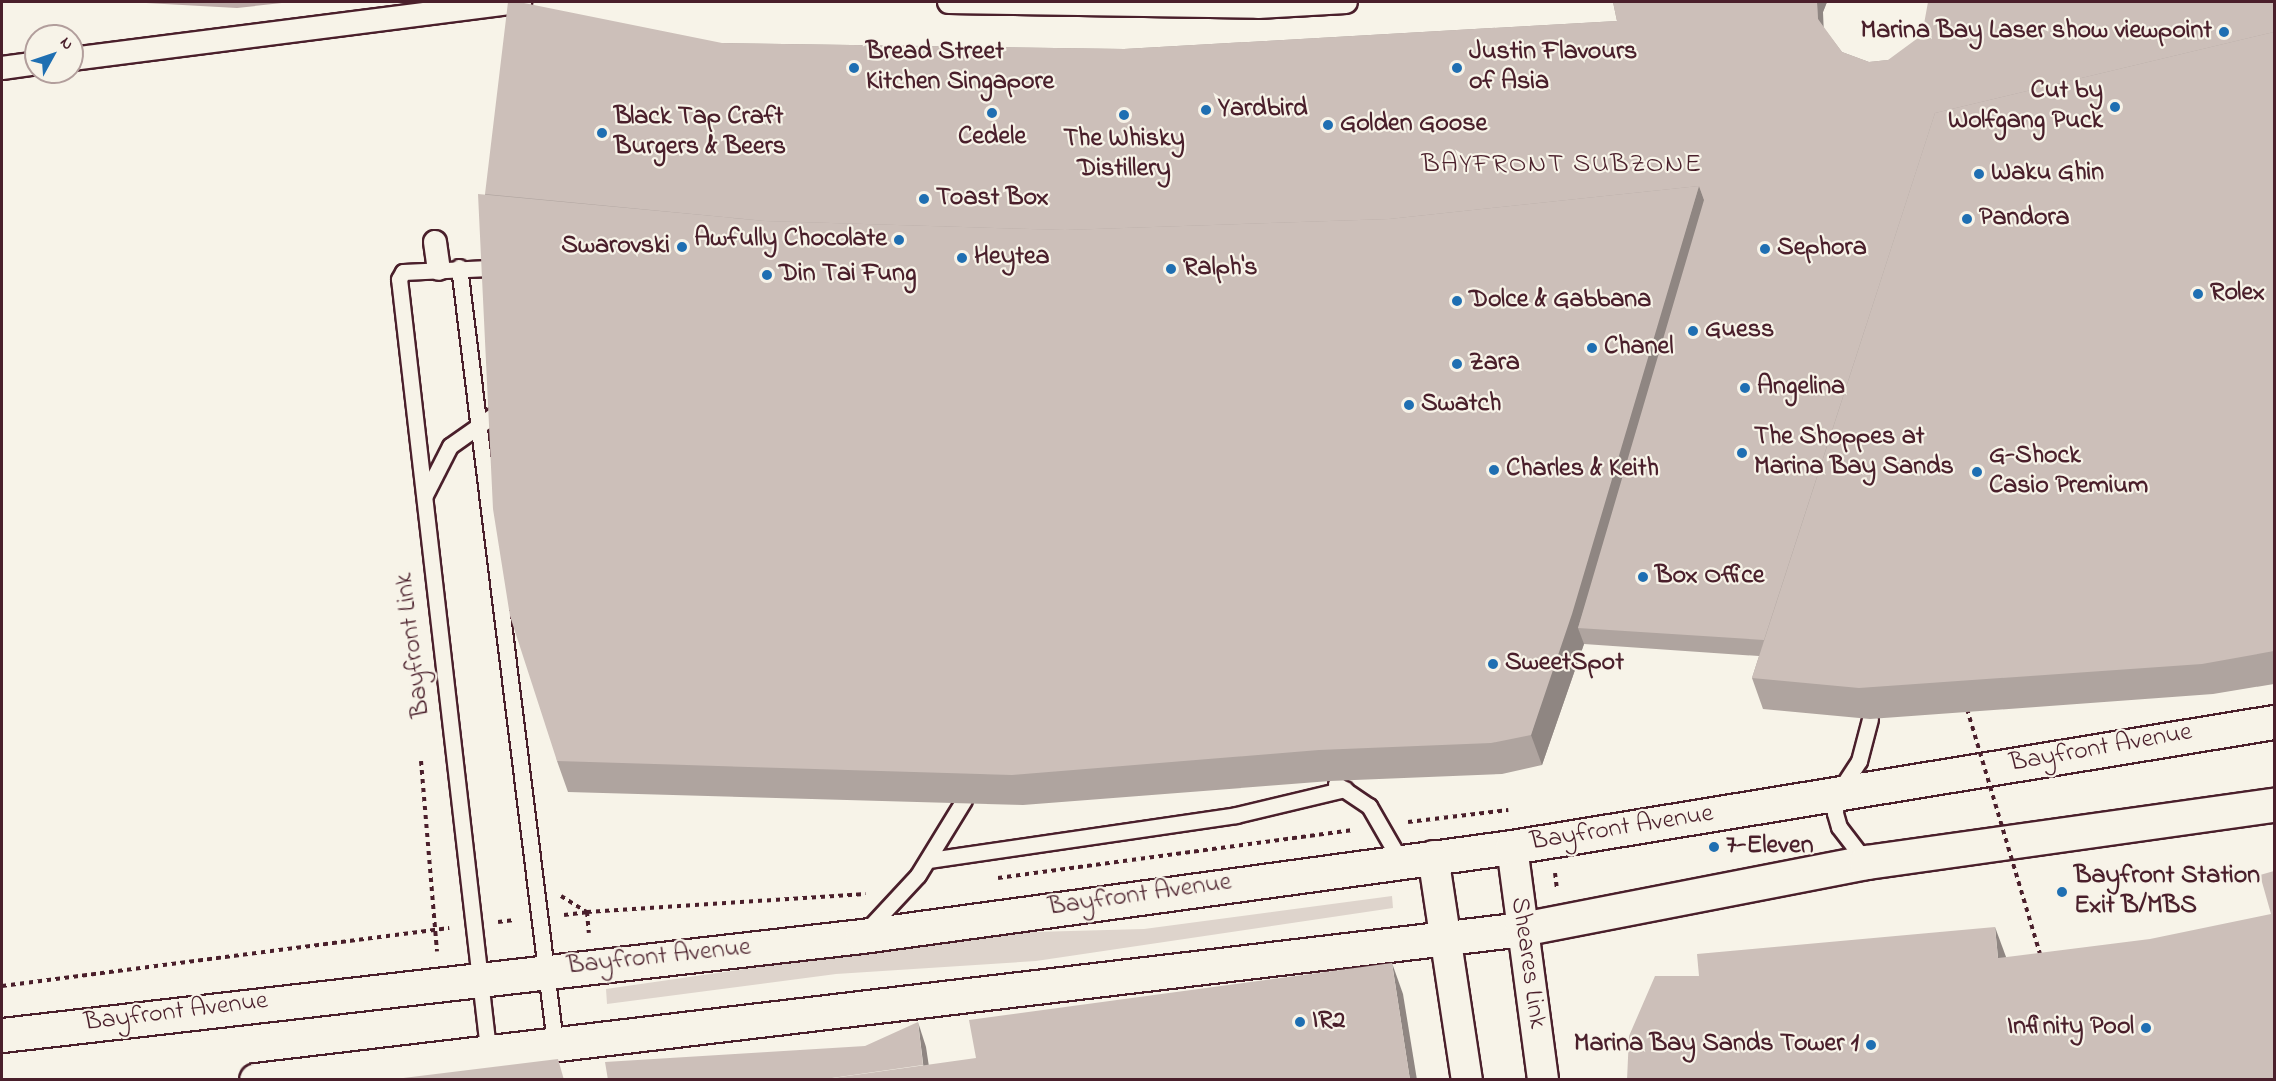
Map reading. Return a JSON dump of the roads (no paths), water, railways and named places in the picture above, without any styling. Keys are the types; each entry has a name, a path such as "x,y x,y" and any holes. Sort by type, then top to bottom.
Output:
{"main road":[{"name":"Bayfront Avenue","path":"2,1035 479,976 862,936 1400,860 1512,847 1836,796 2274,722"},
{"path":"256,1080 488,1049 1522,929 1563,923 1866,862 2274,805"}],"street":[{"path":"84,57 463,5 520,2"},
{"path":"948,2 1258,7 1346,2"},
{"path":"2,68 24,65"},
{"path":"435,242 449,268"},
{"name":"Sheares Link","path":"1512,847 1543,1080"},
{"path":"1433,856 1467,1080"}],"lane":[{"path":"489,268 449,268 477,424 555,1043"},
{"name":"Bayfront Link","path":"449,268 403,272 399,279 488,1049"},
{"path":"425,495 450,446 477,424 497,413"},
{"path":"1866,862 1839,827 1836,796 1859,761 1870,719"},
{"path":"1330,781 1345,789 1385,825 1400,860"},
{"path":"929,860 1236,815 1345,789"},
{"path":"862,936 929,860 964,801"}],"place":[{"name":"Marina Bay Laser show viewpoint","path":"2224,32"},
{"name":"Bread Street Kitchen Singapore","path":"854,68"},
{"name":"Justin Flavours of Asia","path":"1457,68"},
{"name":"Cut by Wolfgang Puck","path":"2115,107"},
{"name":"Yardbird","path":"1206,110"},
{"name":"Cedele","path":"992,113"},
{"name":"The Whisky Distillery","path":"1124,115"},
{"name":"Golden Goose","path":"1328,125"},
{"name":"Black Tap Craft Burgers & Beers","path":"602,133"},
{"name":"Waku Ghin","path":"1979,174"},
{"name":"Toast Box","path":"924,199"},
{"name":"Pandora","path":"1967,219"},
{"name":"Awfully Chocolate","path":"899,240"},
{"name":"Swarovski","path":"682,247"},
{"name":"Sephora","path":"1765,249"},
{"name":"Heytea","path":"962,258"},
{"name":"Ralph's","path":"1171,269"},
{"name":"Din Tai Fung","path":"767,275"},
{"name":"Rolex","path":"2198,294"},
{"name":"Dolce & Gabbana","path":"1457,301"},
{"name":"Guess","path":"1693,331"},
{"name":"Chanel","path":"1592,348"},
{"name":"Zara","path":"1457,364"},
{"name":"Angelina","path":"1745,388"},
{"name":"Swatch","path":"1409,405"},
{"name":"The Shoppes at Marina Bay Sands","path":"1742,453"},
{"name":"Charles & Keith","path":"1494,470"},
{"name":"G-Shock Casio Premium","path":"1977,472"},
{"name":"Box Office","path":"1643,577"},
{"name":"SweetSpot","path":"1493,664"},
{"name":"7-Eleven","path":"1714,847"},
{"name":"Bayfront Station Exit B/MBS","path":"2062,892"},
{"name":"IR2","path":"1300,1022"},
{"name":"Infinity Pool","path":"2146,1028"},
{"name":"Marina Bay Sands Tower 1","path":"1871,1045"}],"district":[{"name":"BAYFRONT SUBZONE","path":"1562,165"}]}
